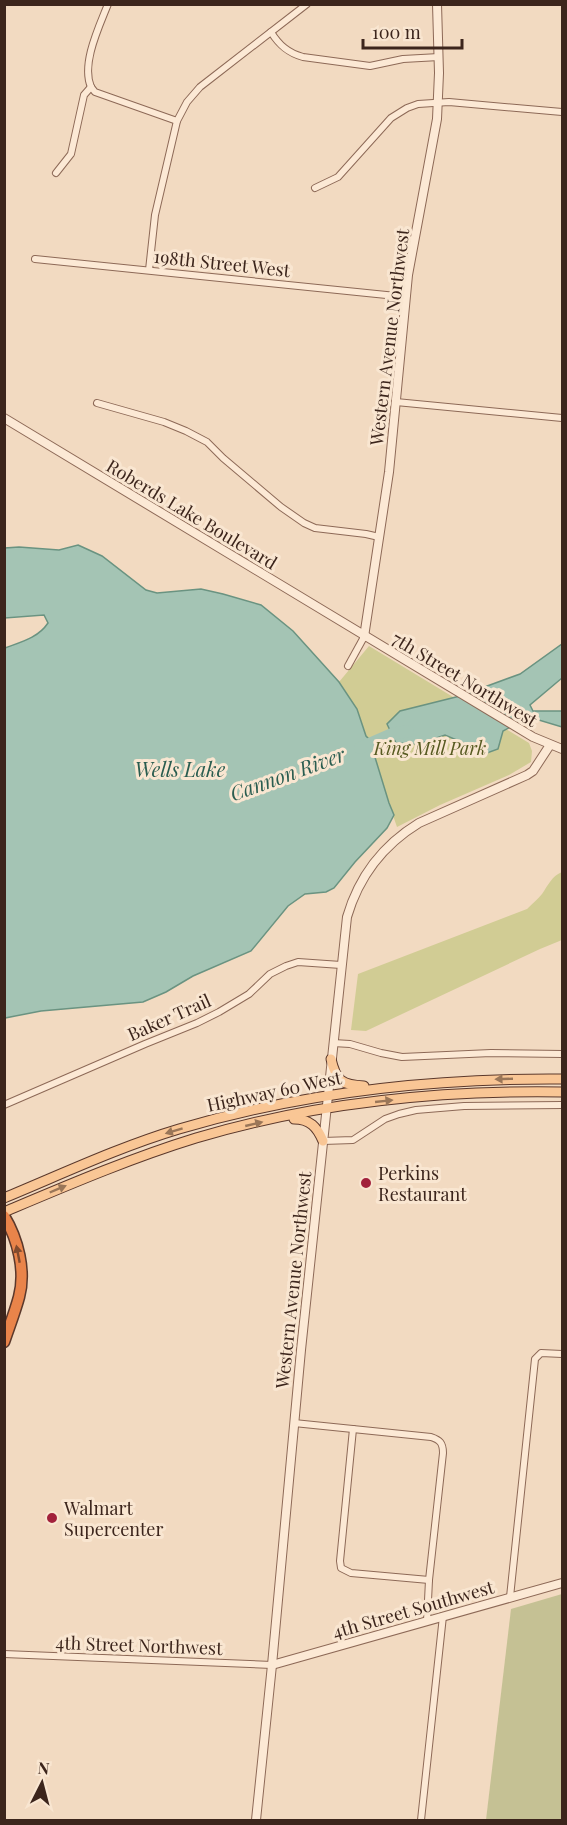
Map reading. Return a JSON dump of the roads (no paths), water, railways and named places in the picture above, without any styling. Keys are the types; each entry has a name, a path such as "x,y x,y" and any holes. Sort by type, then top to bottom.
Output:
{"highway":[{"path":"4,1214 16,1244 21,1278 20,1295 4,1342"}],"main road":[{"path":"332,1059 336,1075 342,1082 357,1086 387,1087"},
{"name":"Highway 60 West","path":"4,1198 170,1132 231,1115 328,1095 387,1087 455,1081 562,1079"},
{"name":"Highway 60 West","path":"4,1214 83,1178 152,1152 197,1138 277,1119 326,1109 442,1096 562,1092"},
{"path":"277,1119 309,1121 319,1131 323,1142"}],"street":[{"path":"108,4 92,50 88,76 91,87 95,92 177,122"},
{"path":"149,270 155,215 177,122 187,102 200,87 307,4"},
{"name":"Western Avenue Northwest","path":"364,637 389,472 411,256 434,143 438,101 438,4"},
{"path":"270,32 284,49 303,57 370,66 403,59 439,57"},
{"path":"56,172 71,154 84,95 91,87"},
{"path":"315,188 338,177 391,118 418,104 438,101 562,112"},
{"name":"198th Street West","path":"35,259 406,297"},
{"path":"396,402 562,418"},
{"path":"97,403 165,422 207,442 223,458 304,523 324,529 379,537"},
{"name":"Roberds Lake Boulevard","path":"4,418 364,637"},
{"path":"348,666 364,637"},
{"name":"7th Street Northwest","path":"364,637 519,729 562,749"},
{"name":"7th Street Northwest","path":"352,899 368,869 378,856 404,832 419,823 527,775 533,771 550,745"},
{"name":"Western Avenue Northwest","path":"256,1821 326,1109 341,965 347,917 352,899"},
{"name":"Baker Trail","path":"4,1105 197,1023 249,994 270,974 286,966 298,962 341,965"},
{"path":"333,1042 402,1057 491,1053 562,1054"},
{"path":"323,1142 353,1140 385,1119 416,1110 562,1105"},
{"path":"510,1597 533,1364 537,1355 546,1352 562,1354"},
{"path":"294,1423 431,1437 442,1443 443,1453 429,1580 427,1621"},
{"path":"353,1429 340,1561 342,1568 351,1573 429,1580"},
{"name":"4th Street Southwest","path":"272,1665 562,1582"},
{"path":"421,1821 443,1616"},
{"name":"4th Street Northwest","path":"4,1654 272,1665"}],"water":[{"name":"Wells Lake","path":"78,545 102,556 146,590 157,593 201,589 223,594 261,605 293,631 339,682 357,709 366,736 373,743 374,754 394,815 387,828 334,888 326,892 305,894 288,906 251,951 193,976 143,1002 41,1011 5,1018 5,648 34,636 48,623 44,615 5,618 5,548 59,550"},
{"path":"562,644 562,678 530,705 533,711 562,711 562,727 529,717 503,731 498,749 487,753 445,735 419,744 396,743 387,724 400,711 460,696 520,674"}],"waterway":[{"name":"Cannon River","path":"360,748 392,734 408,731"}],"place":[{"name":"Perkins Restaurant","path":"366,1183"},
{"name":"Walmart Supercenter","path":"52,1518"}],"park label":[{"name":"King Mill Park","path":"430,748"}]}
